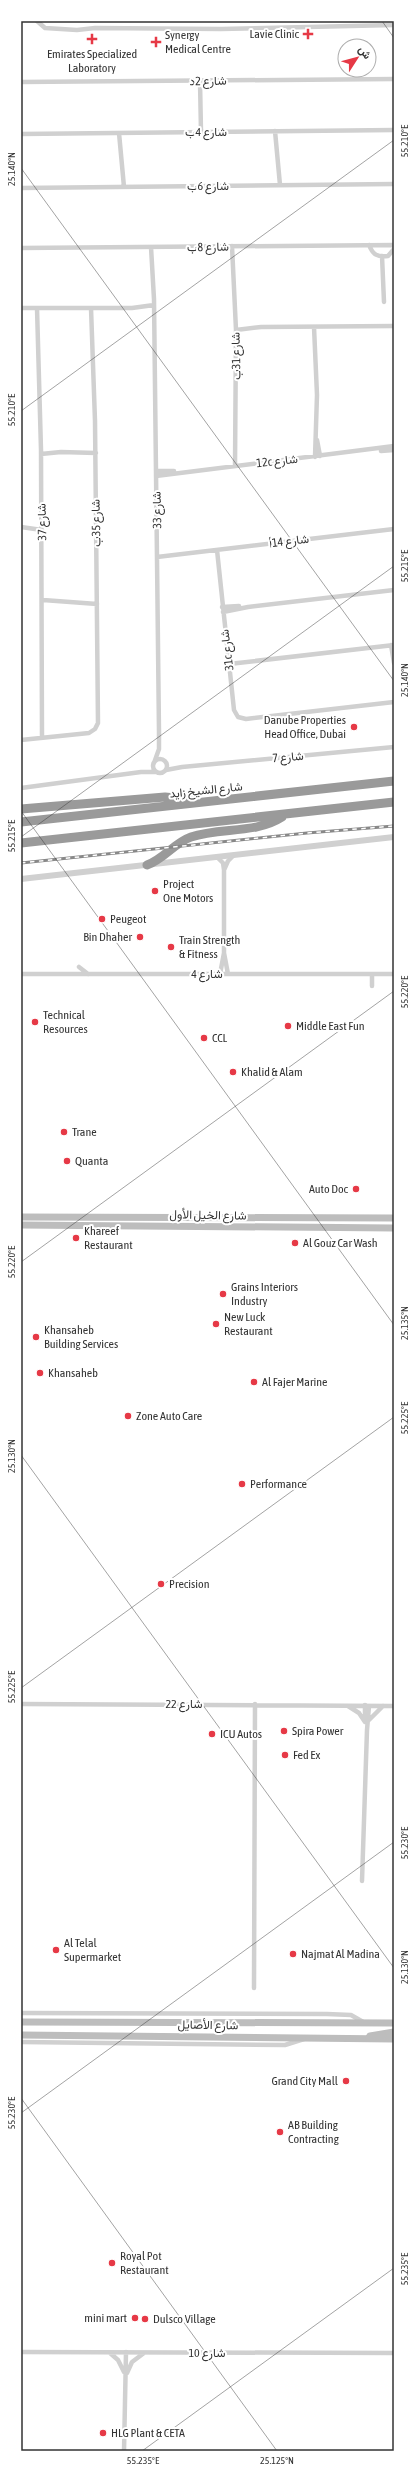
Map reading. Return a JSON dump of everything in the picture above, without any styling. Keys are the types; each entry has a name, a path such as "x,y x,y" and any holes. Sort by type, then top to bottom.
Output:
{"highway":[{"name":"شارع الشيخ زايد","path":"21,822 394,781"},
{"path":"21,809 165,797 202,802"},
{"path":"21,843 394,802"},
{"path":"147,865 163,857 179,844 192,837 266,825 286,815"}],"main road":[{"name":"شارع الخيل الأول","path":"21,1217 394,1218"},
{"name":"شارع الخيل الأول","path":"21,1225 394,1228"},
{"path":"384,1228 394,1232"},
{"name":"شارع الأصايل","path":"21,2022 394,2022"},
{"path":"365,2039 394,2032"},
{"name":"شارع الأصايل","path":"21,2035 394,2039"},
{"path":"365,2039 394,2043"}],"street":[{"path":"37,21 45,28 74,30 95,28 225,29 394,25"},
{"name":"شارع 2د","path":"21,82 394,79"},
{"path":"198,81 199,132"},
{"name":"شارع 4ب","path":"21,134 393,130"},
{"path":"277,131 278,185"},
{"path":"121,133 122,187"},
{"name":"شارع 6ب","path":"21,188 394,184"},
{"path":"369,245 374,254 382,256 389,255 394,249"},
{"name":"شارع 8ب","path":"21,248 394,245"},
{"name":"شارع 31ب","path":"234,246 237,465"},
{"name":"شارع 33","path":"153,247 159,749 154,764"},
{"path":"382,256 384,302"},
{"path":"21,308 154,307"},
{"name":"شارع 37","path":"39,308 44,738"},
{"name":"شارع 35ب","path":"44,738 89,733 95,729 98,720 96,451 93,308"},
{"path":"236,328 394,326 394,332"},
{"path":"315,327 317,456"},
{"name":"12c شارع","path":"156,473 370,450 394,446"},
{"name":"12c شارع","path":"370,450 394,450"},
{"path":"41,452 96,451"},
{"path":"21,527 42,528"},
{"name":"شارع 14أ","path":"157,555 184,554 394,530"},
{"name":"31c شارع","path":"215,550 234,710 238,717 246,719 394,702"},
{"path":"222,610 394,590"},
{"path":"43,602 97,602"},
{"path":"228,663 393,645 394,663"},
{"path":"21,740 44,738"},
{"name":"شارع 7","path":"166,770 182,767 394,747"},
{"name":"شارع 33","path":"159,749 164,761"},
{"path":"21,788 140,772 163,773 166,770 164,761 159,760 140,772"},
{"name":"شارع 7","path":"164,761 182,767"},
{"path":"154,764 156,772"},
{"path":"21,879 394,837"},
{"path":"224,870 228,861 234,855"},
{"path":"217,857 223,863 224,870 224,953 228,974"},
{"path":"220,974 224,953"},
{"path":"79,967 88,974"},
{"name":"شارع 4","path":"21,974 394,974"},
{"path":"372,974 372,986"},
{"name":"شارع 22","path":"21,1704 255,1704 394,1706"},
{"path":"254,1988 255,1704"},
{"path":"346,1705 359,1713 366,1722"},
{"path":"362,1881 367,1706"},
{"path":"366,1722 383,1706"},
{"path":"21,2013 327,2014 350,2015 365,2023"},
{"path":"21,2042 285,2045 308,2037"},
{"name":"شارع 10","path":"21,2352 394,2353"},
{"path":"109,2352 118,2360 126,2376"},
{"path":"124,2451 126,2352"},
{"path":"126,2376 132,2362 145,2353"}],"railway":[{"path":"21,863 307,833 394,826"}],"place":[{"name":"Lavie Clinic","path":"308,34"},
{"name":"Emirates Specialized Laboratory","path":"92,39"},
{"name":"Synergy Medical Centre","path":"156,42"},
{"name":"Danube Properties Head Office, Dubai","path":"354,727"},
{"name":"Project One Motors","path":"155,891"},
{"name":"Peugeot","path":"102,919"},
{"name":"Bin Dhaher","path":"140,937"},
{"name":"Train Strength & Fitness","path":"171,947"},
{"name":"Technical Resources","path":"35,1022"},
{"name":"Middle East Fun","path":"288,1026"},
{"name":"CCL","path":"204,1038"},
{"name":"Khalid & Alam","path":"233,1072"},
{"name":"Trane","path":"64,1132"},
{"name":"Quanta","path":"67,1161"},
{"name":"Auto Doc","path":"356,1189"},
{"name":"Khareef Restaurant","path":"76,1238"},
{"name":"Al Gouz Car Wash","path":"295,1243"},
{"name":"Grains Interiors Industry","path":"223,1294"},
{"name":"New Luck Restaurant","path":"216,1324"},
{"name":"Khansaheb Building Services","path":"36,1337"},
{"name":"Khansaheb","path":"40,1373"},
{"name":"Al Fajer Marine","path":"254,1382"},
{"name":"Zone Auto Care","path":"128,1416"},
{"name":"Performance","path":"242,1484"},
{"name":"Precision","path":"161,1584"},
{"name":"Spira Power","path":"284,1731"},
{"name":"ICU Autos","path":"212,1734"},
{"name":"Fed Ex","path":"285,1755"},
{"name":"Al Telal Supermarket","path":"56,1950"},
{"name":"Najmat Al Madina","path":"293,1954"},
{"name":"Grand City Mall","path":"346,2081"},
{"name":"AB Building Contracting","path":"280,2132"},
{"name":"Royal Pot Restaurant","path":"112,2263"},
{"name":"mini mart","path":"135,2318"},
{"name":"Dulsco Village","path":"145,2319"},
{"name":"HLG Plant & CETA","path":"103,2433"}]}
